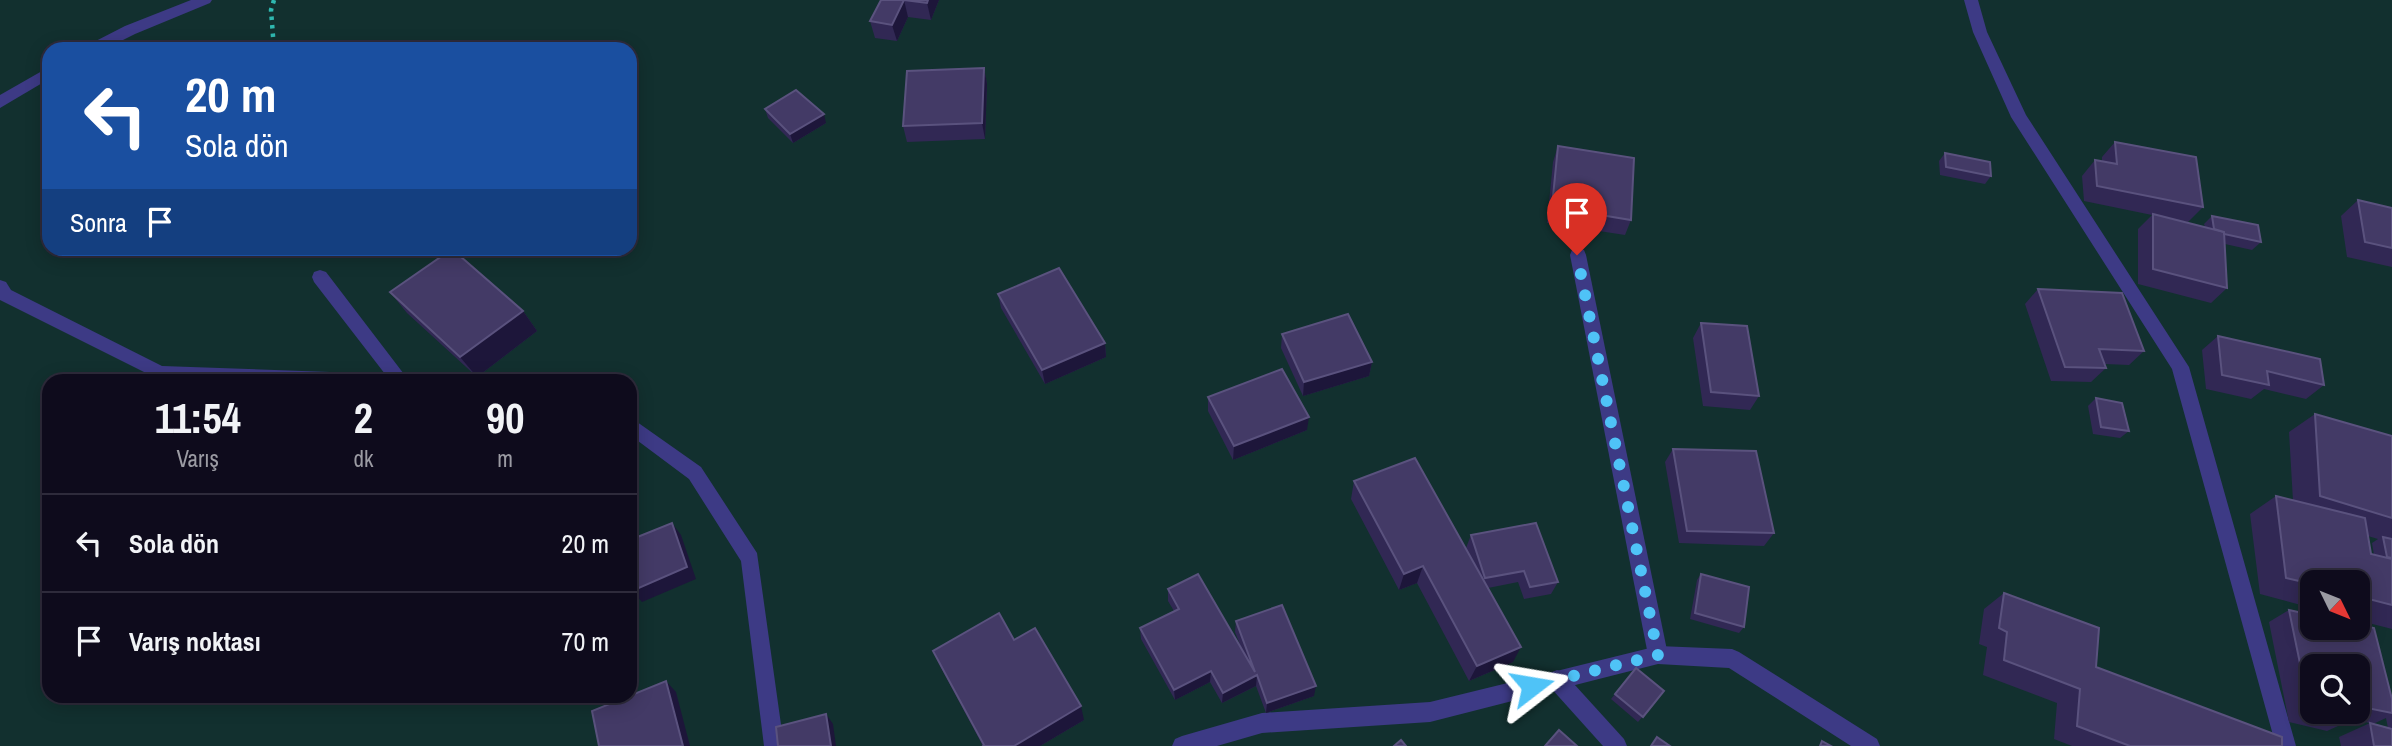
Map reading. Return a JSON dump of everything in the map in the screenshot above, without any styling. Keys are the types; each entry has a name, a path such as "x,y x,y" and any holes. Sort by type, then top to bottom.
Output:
{"street":[{"path":"107,42 205,0"},
{"path":"1971,0 1980,32 2019,117 2180,367 2286,746"},
{"path":"0,102 42,76"},
{"path":"1577,255 1658,655"},
{"path":"320,277 395,374"},
{"path":"0,287 5,295 160,373 186,374"},
{"path":"637,430 695,473 750,559 774,746"},
{"path":"1182,746 1262,723 1430,712 1658,655 1732,659 1870,746"},
{"path":"1557,680 1617,746"}],"path":[{"path":"273,42 271,10 274,0"}],"green space":[{"path":"0,0 2392,0 2392,746 0,746"}],"building":[{"path":"881,0 904,0 892,25 870,21"},
{"path":"904,0 928,0 927,3"},
{"path":"984,68 982,123 903,126 907,71"},
{"path":"796,90 824,114 790,134 765,109"},
{"path":"2115,142 2196,157 2203,207 2097,186 2095,160 2117,164"},
{"path":"1558,146 1634,158 1631,220 1552,207"},
{"path":"1945,153 1990,162 1991,176 1946,167"},
{"path":"2358,200 2392,208 2392,248 2365,242"},
{"path":"2153,214 2224,232 2227,288 2153,269"},
{"path":"2212,216 2258,225 2261,242 2224,234 2214,229"},
{"path":"442,256 460,256 523,311 460,357 390,292"},
{"path":"1059,268 1105,343 1042,370 998,294"},
{"path":"2038,289 2122,293 2144,351 2099,349 2106,368 2065,367"},
{"path":"1348,314 1372,362 1304,382 1282,334"},
{"path":"1701,323 1747,326 1759,396 1711,392"},
{"path":"2218,336 2320,359 2324,385 2267,371 2269,385 2222,375"},
{"path":"1282,369 1309,417 1234,446 1208,397"},
{"path":"2096,398 2122,403 2129,431 2101,427"},
{"path":"2315,414 2392,436 2392,518 2320,496"},
{"path":"1673,449 1756,451 1774,533 1687,531"},
{"path":"1415,458 1521,647 1477,666 1423,566 1404,574 1354,481"},
{"path":"2276,496 2365,518 2371,554 2392,559 2392,605 2370,599 2370,570 2300,570 2300,581 2286,578"},
{"path":"672,523 687,567 637,589 637,537"},
{"path":"1536,523 1558,582 1530,587 1524,571 1485,578 1471,535"},
{"path":"2383,537 2392,539 2392,558 2387,557"},
{"path":"1198,574 1255,672 1236,621 1282,605 1316,686 1267,703 1257,675 1223,693 1211,671 1174,690 1140,628 1179,609 1168,589"},
{"path":"1701,574 1749,587 1744,627 1695,613"},
{"path":"2004,593 2099,628 2096,667 2282,737 2282,746 2130,746 2077,726 2080,689 2004,660 2007,632 1999,628"},
{"path":"2289,610 2300,612 2300,640 2370,640 2370,627 2374,628 2392,699 2392,713 2370,709 2370,654 2300,654 2300,663"},
{"path":"999,613 1014,640 1035,628 1081,706 1014,746 983,746 933,651"},
{"path":"1636,668 1664,691 1643,717 1615,694"},
{"path":"666,681 683,746 599,746 592,711 612,703 637,703 637,693"},
{"path":"826,714 831,746 778,746 776,727"},
{"path":"2370,723 2392,729 2392,746 2374,746"},
{"path":"1559,730 1577,746 1545,746"},
{"path":"1657,737 1670,746 1651,746"},
{"path":"1401,740 1406,746 1394,746"}],"route":[{"path":"1532,686 1658,655 1577,255"}]}
